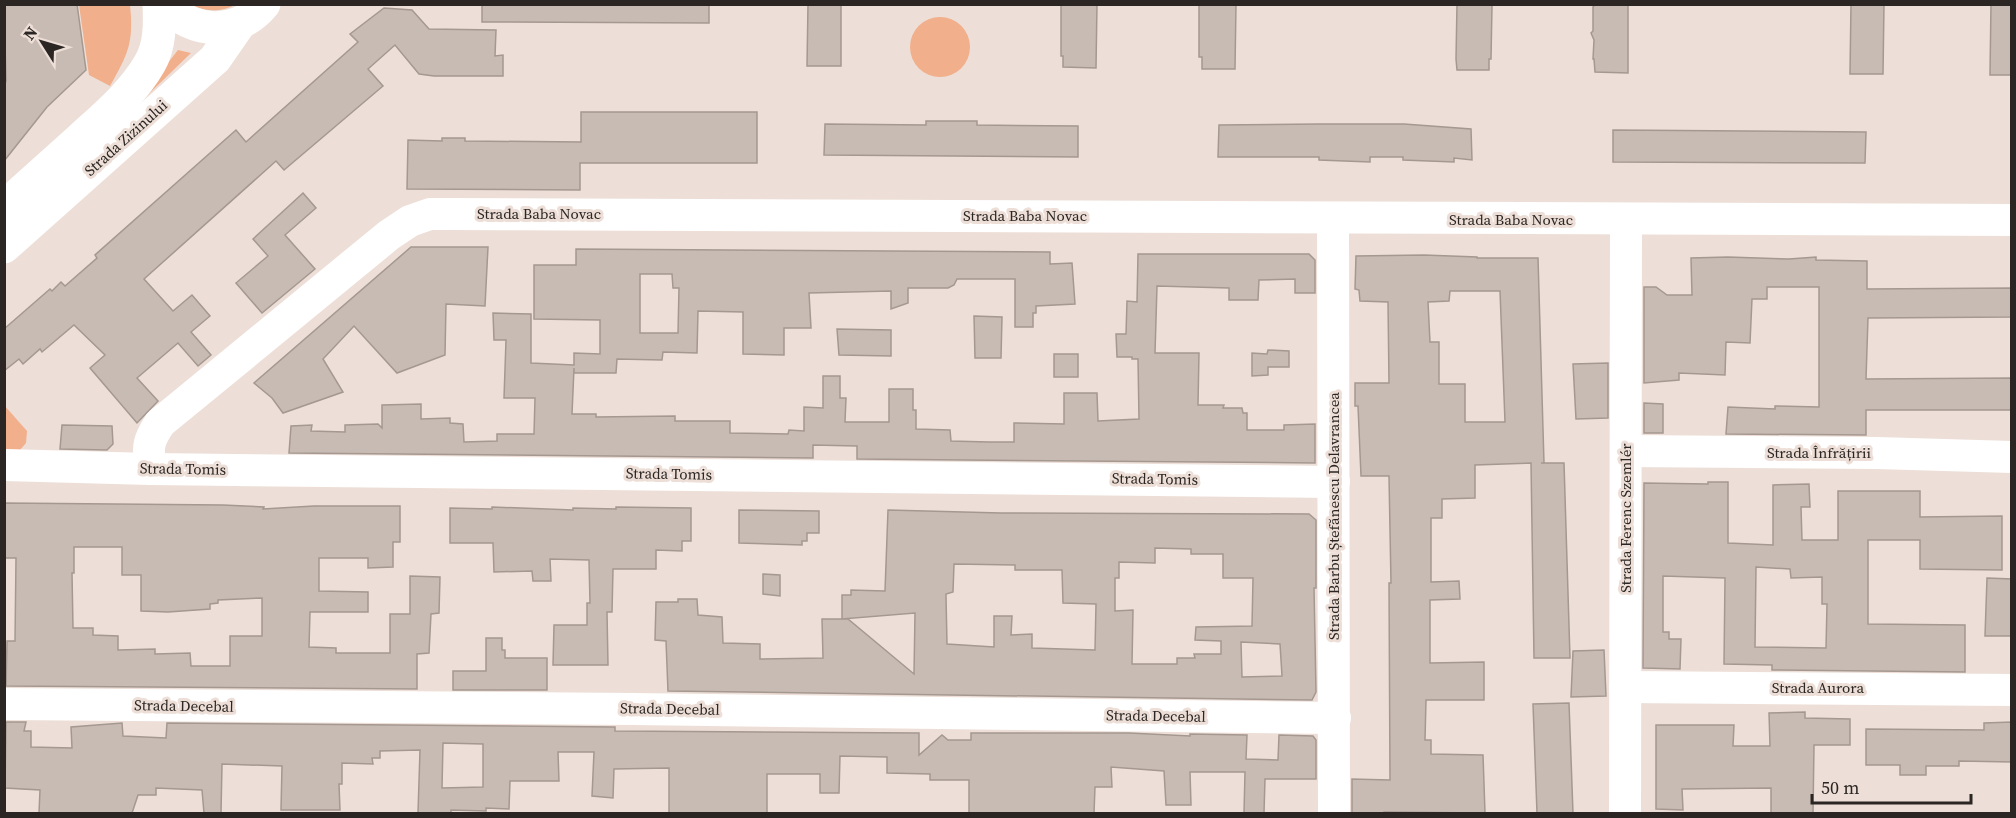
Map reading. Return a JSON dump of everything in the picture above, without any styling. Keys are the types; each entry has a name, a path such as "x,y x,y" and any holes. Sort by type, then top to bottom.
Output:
{"main road":[{"name":"Strada Zizinului","path":"4,207 113,109 135,84 151,62 156,46 160,24 159,4"},
{"path":"165,4 173,14 194,25 217,28 252,14"},
{"name":"Strada Zizinului","path":"4,247 214,59 252,14"}],"street":[{"name":"Strada Baba Novac","path":"151,469 148,449 151,437 160,423 389,235 410,222 430,214 770,214 1626,222 2012,220"},
{"name":"Strada Barbu Ștefănescu Delavrancea","path":"1333,219 1334,813"},
{"name":"Strada Ferenc Szemlér","path":"1624,813 1626,222"},
{"name":"Strada Înfrățirii","path":"1627,451 1876,453 2012,457"},
{"name":"Strada Tomis","path":"4,465 151,469 1334,482"},
{"name":"Strada Aurora","path":"1625,687 2012,690"},
{"name":"Strada Decebal","path":"4,704 1335,718"}],"shaded area":[{"path":"79,5 130,5 131,29 128,47 110,86 89,75"},
{"path":"192,5 235,5 213,10"},
{"path":"934,17 946,17 957,22 965,30 970,47 968,59 957,72 946,77 934,77 923,72 915,64 910,53 910,41 915,30 923,22"},
{"path":"178,50 191,53 128,114"},
{"path":"4,405 27,431 26,443 20,450 5,449"}],"building":[{"path":"4,4 77,4 86,70 47,107 4,161 4,86 6,81"},
{"path":"482,4 709,4 709,23 482,22"},
{"path":"808,4 841,4 841,66 807,66"},
{"path":"1061,4 1097,4 1096,68 1063,67"},
{"path":"1199,4 1236,4 1235,69 1202,69 1202,57 1199,57"},
{"path":"1457,4 1490,4 1492,6 1489,70 1457,70"},
{"path":"1595,4 1628,4 1628,73 1595,72 1594,40 1591,33"},
{"path":"1851,4 1884,4 1883,74 1850,74"},
{"path":"1991,4 2012,4 2012,75 1990,75"},
{"path":"384,8 412,10 429,29 496,30 495,56 503,55 503,76 419,74 395,45 368,69 383,86 284,170 276,161 144,279 173,311 192,295 210,316 191,332 211,355 198,366 178,343 137,378 158,401 137,423 90,368 105,355 74,325 42,352 40,349 23,364 19,359 4,371 4,329 50,289 52,291 61,282 65,286 97,258 95,255 236,130 246,142 358,42 350,34"},
{"path":"581,112 757,112 757,163 580,163 580,190 407,189 408,140 442,141 442,138 465,138 465,141 581,142"},
{"path":"926,121 977,121 977,125 1078,126 1078,157 824,155 825,124 926,125"},
{"path":"1404,124 1471,129 1472,160 1454,158 1454,162 1403,160 1403,157 1370,157 1370,162 1319,160 1319,157 1218,157 1219,125"},
{"path":"1613,130 1866,132 1865,163 1613,162"},
{"path":"303,193 316,208 285,235 315,269 262,313 236,283 268,256 253,239"},
{"path":"411,247 488,247 485,306 446,304 445,355 397,373 354,326 323,359 343,392 283,413 272,398 254,383"},
{"path":"576,249 1050,252 1050,264 1072,263 1075,304 1036,306 1036,313 1033,313 1033,327 1015,327 1015,279 957,279 954,285 948,288 908,288 908,303 891,309 891,291 809,293 811,328 784,328 784,355 743,354 743,312 698,311 697,353 663,352 662,360 617,359 616,373 574,373 574,368 572,414 596,414 596,417 675,416 675,421 730,421 730,433 788,434 789,430 804,431 804,407 823,408 823,376 840,376 840,398 846,398 845,422 889,422 889,389 913,389 916,429 950,430 951,441 1014,442 1014,423 1064,424 1064,393 1097,393 1098,421 1139,419 1138,359 1117,357 1116,334 1126,334 1127,301 1137,302 1138,254 1309,254 1315,260 1315,293 1295,293 1295,279 1259,280 1258,300 1229,300 1229,288 1157,286 1155,353 1199,353 1198,405 1242,408 1243,413 1247,413 1247,430 1284,430 1284,425 1315,424 1315,463 857,459 857,446 813,445 813,458 289,453 291,426 312,425 311,431 345,432 345,425 378,424 382,428 382,405 421,404 421,419 450,418 450,423 463,424 464,442 497,441 497,434 534,434 535,398 504,398 506,340 494,340 493,313 531,314 531,363 574,365 574,353 600,354 600,320 534,319 534,265 576,265","holes":["640,274 672,274 673,288 679,288 678,333 640,333"]},
{"path":"1356,256 1538,258 1544,463 1564,463 1570,658 1534,658 1531,463 1475,465 1475,498 1442,499 1442,518 1431,518 1431,582 1459,581 1460,599 1430,600 1430,663 1484,662 1484,700 1426,700 1425,740 1431,740 1431,754 1483,755 1485,813 1352,813 1352,779 1390,780 1389,476 1361,476 1358,406 1355,406 1355,383 1389,383 1388,302 1360,301 1359,290 1355,289","holes":["1450,291 1500,291 1505,422 1465,422 1465,384 1439,384 1439,342 1430,342 1428,302 1449,301"]},
{"path":"1816,257 1816,260 1867,261 1867,289 2012,288 2012,317 1868,318 1866,379 2012,378 2012,410 1866,410 1866,435 1726,434 1728,407 1775,409 1775,406 1819,407 1819,287 1767,287 1767,299 1752,299 1750,343 1726,342 1725,375 1679,373 1679,380 1644,383 1644,287 1656,287 1667,295 1692,295 1691,258 1789,259"},
{"path":"974,316 1002,317 1001,358 975,358"},
{"path":"837,329 891,330 891,356 839,355"},
{"path":"1268,350 1289,351 1289,367 1268,367 1268,375 1252,376 1252,353 1267,354"},
{"path":"1054,354 1078,354 1078,377 1054,377"},
{"path":"1608,363 1608,418 1576,419 1573,364"},
{"path":"1644,403 1663,404 1663,433 1644,433"},
{"path":"62,425 112,426 113,444 107,450 60,449"},
{"path":"1708,482 1728,482 1728,543 1773,545 1773,485 1809,484 1810,507 1801,507 1802,540 1838,540 1838,491 1920,491 1920,517 2002,516 2002,570 1920,569 1920,540 1868,540 1868,624 1965,625 1965,672 1772,670 1772,665 1724,664 1725,578 1663,576 1663,632 1669,632 1669,639 1681,639 1680,669 1643,668 1644,483 1708,484","holes":["1756,567 1790,569 1791,578 1822,577 1822,604 1827,604 1826,648 1755,647"]},
{"path":"4,503 223,505 264,507 263,509 314,506 400,506 400,542 393,542 393,567 368,568 368,558 319,558 319,591 368,592 368,612 310,612 309,647 336,648 336,653 390,653 390,614 410,614 410,576 440,577 439,613 431,614 429,653 417,654 417,689 6,686 7,641 15,641 16,558 4,558","holes":["74,547 122,547 122,575 141,575 141,611 210,609 210,604 218,603 218,600 262,598 262,636 230,636 230,666 191,666 190,653 155,654 155,649 118,650 118,636 93,635 93,628 73,628"]},
{"path":"492,507 573,510 573,508 616,509 616,507 691,508 691,541 682,541 682,551 656,550 656,569 613,569 612,612 607,612 608,665 553,665 554,625 587,625 587,603 590,603 589,560 550,559 551,581 533,581 532,571 494,572 493,543 450,543 450,508 492,509"},
{"path":"739,510 819,511 819,533 807,533 807,541 802,541 802,545 739,543"},
{"path":"888,510 1001,513 1309,514 1316,520 1316,588 1314,588 1316,692 1312,700 668,691 666,641 655,640 656,602 697,599 698,615 722,617 723,643 760,644 760,659 823,658 822,619 842,619 842,595 851,595 851,590 885,591","holes":["1155,548 1191,549 1191,554 1223,554 1223,578 1253,578 1252,626 1196,627 1195,640 1221,641 1221,654 1194,654 1195,658 1177,658 1177,664 1132,664 1133,610 1115,611 1115,578 1119,578 1119,562 1155,563","954,564 1015,565 1015,570 1062,570 1063,603 1096,604 1095,650 1032,648 1032,634 1011,635 1012,616 994,616 994,647 947,644 946,594 953,592","915,613 914,674 848,619 842,619","1241,642 1280,644 1282,676 1242,677"]},
{"path":"763,574 780,575 780,596 763,594"},
{"path":"1987,578 2012,579 2012,636 1985,636"},
{"path":"486,638 502,638 505,658 547,658 547,690 453,690 453,671 486,671"},
{"path":"1604,650 1606,696 1571,697 1573,651"},
{"path":"1569,703 1573,813 1537,813 1533,704"},
{"path":"1805,712 1805,718 1850,719 1850,745 1814,745 1813,813 1771,813 1771,788 1682,789 1683,810 1656,809 1656,725 1734,725 1733,746 1770,746 1769,713"},
{"path":"6,722 26,722 24,731 31,731 31,747 72,748 71,727 122,723 123,736 166,738 167,723 615,727 615,731 919,733 919,755 942,735 948,740 971,740 971,733 1247,735 1246,759 1278,760 1279,735 1313,736 1316,740 1316,779 1265,779 1264,813 1244,813 1245,772 1190,772 1191,805 1166,805 1164,771 1111,767 1112,787 1095,787 1094,813 969,813 969,780 930,780 930,774 887,773 887,757 840,756 839,793 820,793 820,774 767,774 767,813 669,813 669,768 614,769 613,798 592,796 594,752 558,752 559,781 510,781 509,809 486,808 486,811 451,810 451,813 418,813 420,750 380,751 380,758 372,758 373,764 342,763 342,784 339,784 340,810 281,810 282,766 222,764 221,813 204,813 202,790 156,788 156,795 138,795 132,813 39,813 40,790 5,788","holes":["443,743 483,744 483,787 442,788"]},
{"path":"2012,722 2012,762 1959,761 1959,766 1926,766 1926,775 1900,775 1900,765 1866,765 1866,729 1984,730 1984,723"}]}
